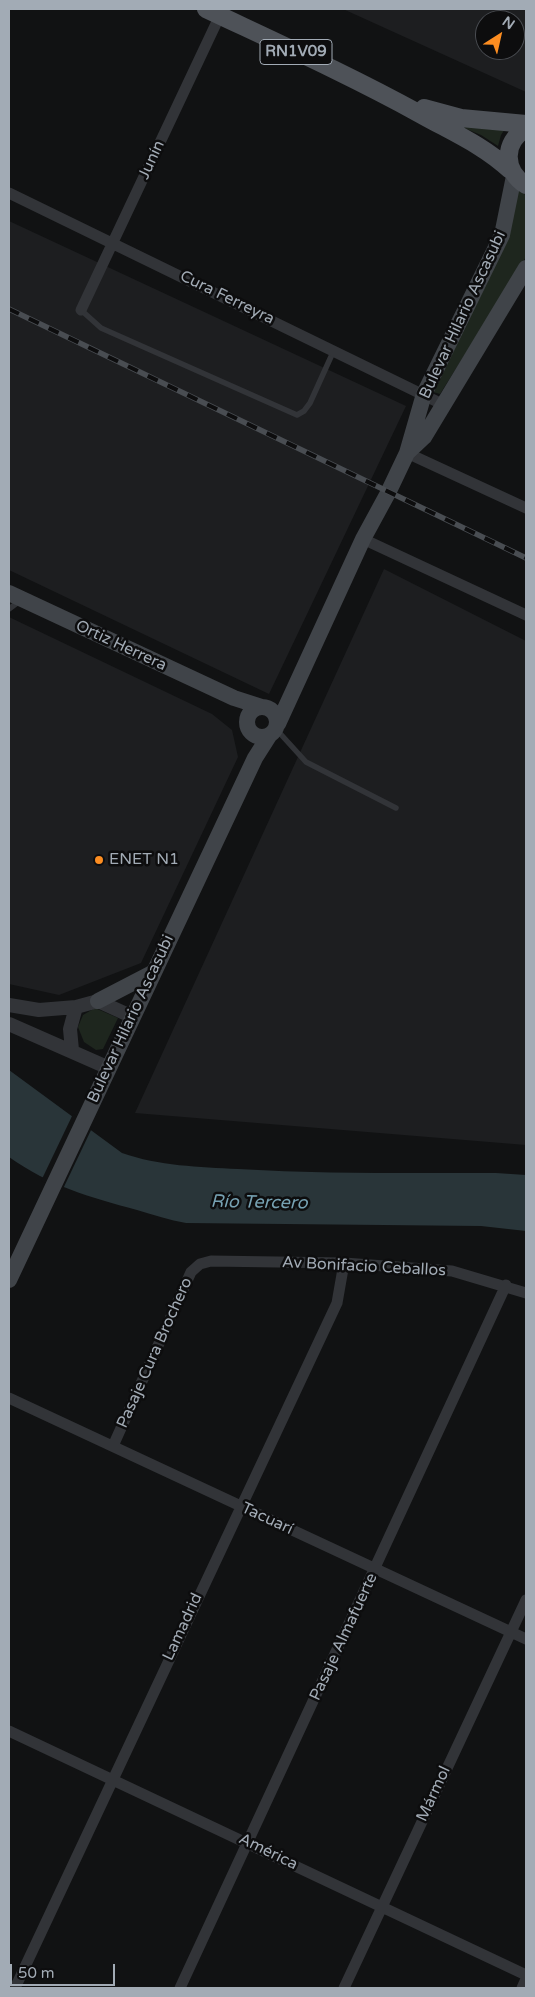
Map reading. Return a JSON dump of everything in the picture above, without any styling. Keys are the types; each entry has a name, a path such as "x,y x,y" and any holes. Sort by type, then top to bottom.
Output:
{"main road":[{"name":"RN1V09","path":"216,11 385,95 482,147 517,177"},
{"name":"RN1V09","path":"385,95 435,112 461,118 526,124"},
{"path":"517,177 509,152 516,137 526,128"},
{"name":"Bulevar Hilario Ascasubi","path":"9,1280 110,1068 152,973 255,758 265,723 288,698 363,538 388,493 407,452 424,394 502,235 517,177"},
{"name":"Bulevar Hilario Ascasubi","path":"407,452 424,437 526,268"},
{"name":"Ortiz Herrera","path":"16,596 234,698 265,723"},
{"path":"98,1002 152,973"}],"street":[{"name":"Junín","path":"81,310 216,11"},
{"name":"Cura Ferreyra","path":"9,193 113,242 444,405"},
{"path":"407,452 526,508"},
{"path":"363,538 526,615"},
{"path":"9,1005 39,1010 76,1007 98,1002 133,1017"},
{"path":"72,1050 70,1029 76,1007"},
{"path":"9,1024 110,1068"},
{"name":"Av Bonifacio Ceballos","path":"200,1264 211,1260 344,1263 452,1271 506,1285 526,1293"},
{"name":"Lamadrid","path":"16,1988 112,1779 337,1303 344,1263"},
{"name":"Pasaje Cura Brochero","path":"113,1446 191,1272 200,1264"},
{"name":"Pasaje Almafuerte","path":"180,1988 376,1569 506,1285"},
{"name":"Tacuarí","path":"9,1398 526,1639"},
{"name":"Mármol","path":"344,1988 526,1600"},
{"name":"América","path":"9,1731 248,1842 526,1975"},
{"path":"522,1988 526,1979"}],"lane":[{"path":"81,310 101,328 297,415 310,404 334,350"},
{"path":"9,609 16,596"},
{"path":"265,723 306,762 396,808"}],"shaded area":[{"path":"343,9 526,9 526,92"},
{"path":"442,119 505,129 498,146 481,135"},
{"path":"518,190 526,195 526,257 440,394 433,392"},
{"path":"9,221 406,406 269,694 9,570"},
{"path":"384,569 526,641 526,1145 135,1113"},
{"name":"ENET N1","path":"9,617 212,714 232,730 238,757 141,963 59,995 9,984"},
{"path":"95,1008 118,1018 103,1049 96,1050 84,1042 78,1027 83,1015"}],"water":[{"name":"Río Tercero","path":"9,1070 122,1153 150,1161 270,1171 496,1173 526,1175 526,1231 481,1226 186,1223 70,1190 40,1176 9,1157"}],"pier":[{"path":"73,1114 92,1128 62,1191 41,1181"}],"railway":[{"path":"9,309 526,558"}],"place":[{"name":"ENET N1","path":"99,860"}]}
